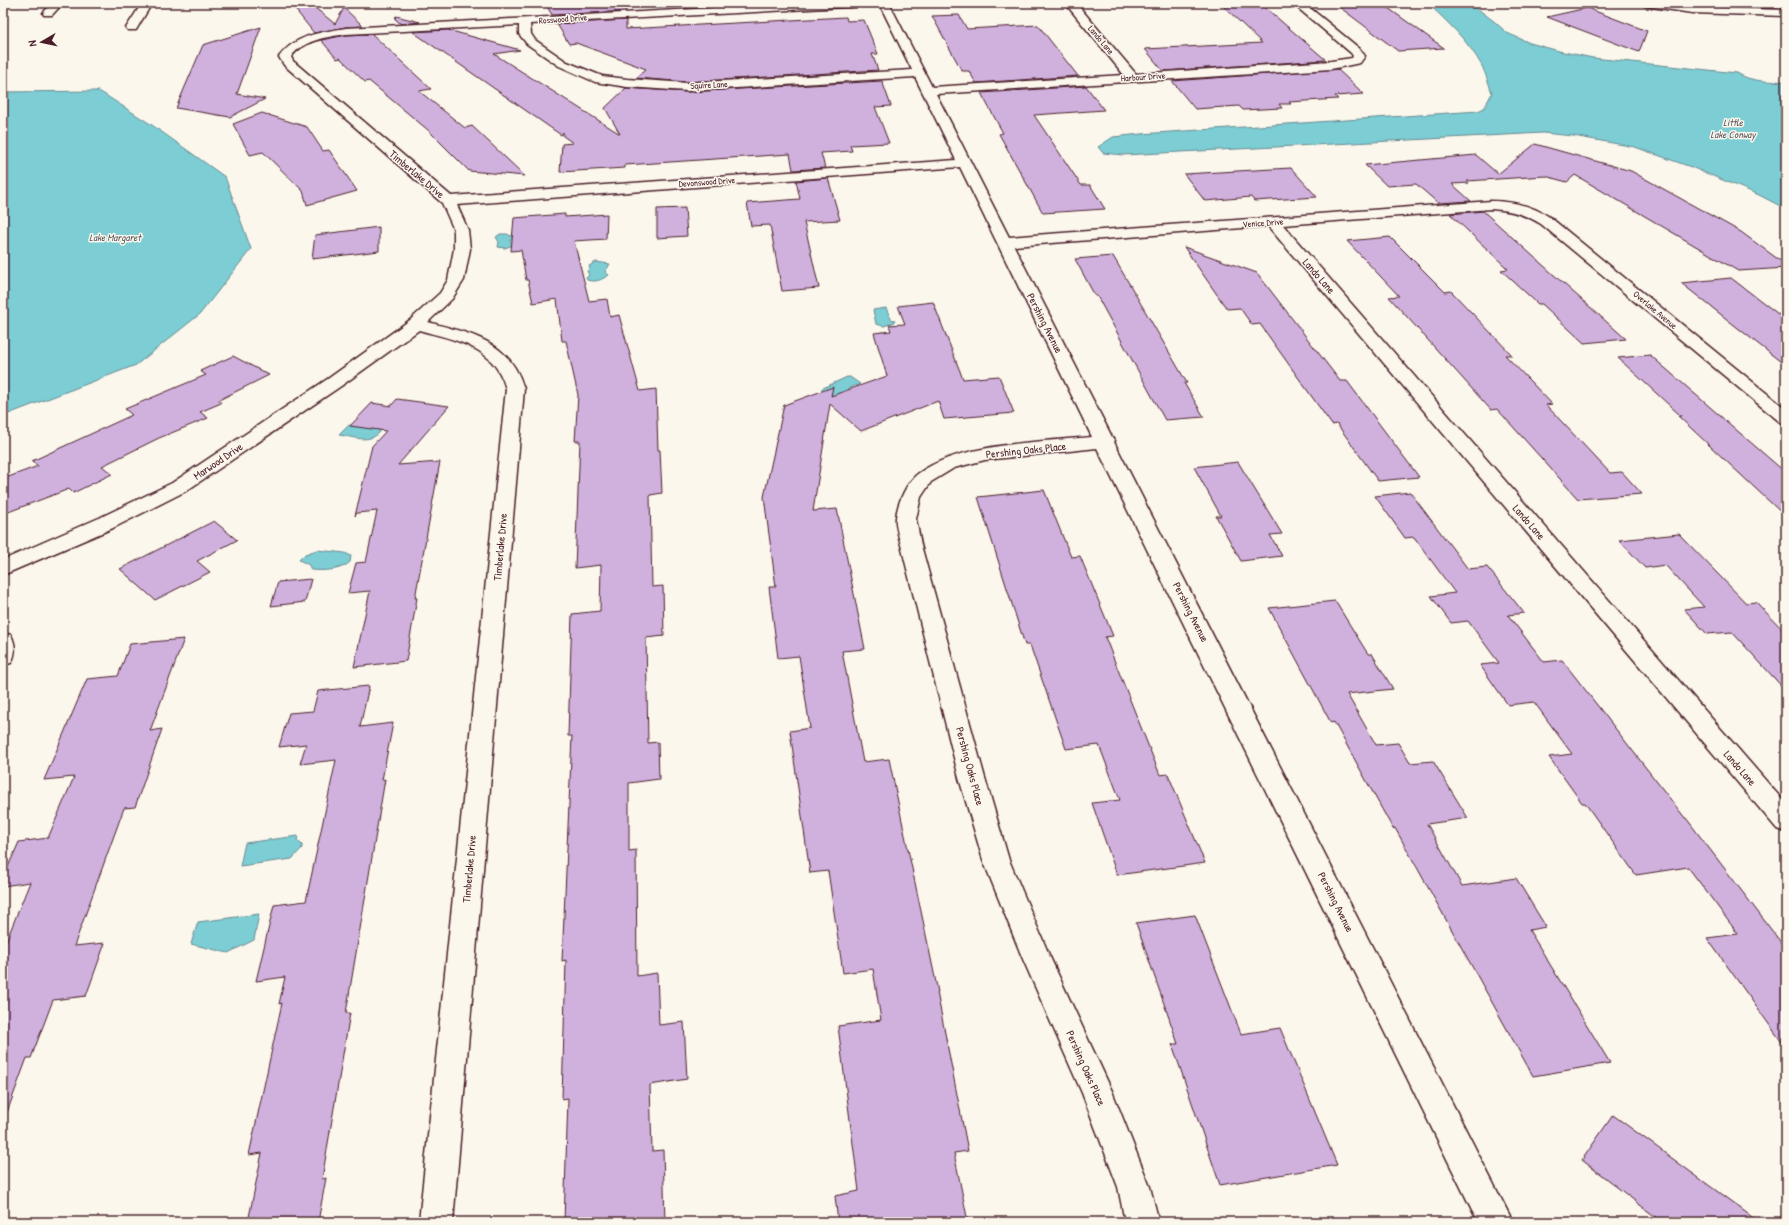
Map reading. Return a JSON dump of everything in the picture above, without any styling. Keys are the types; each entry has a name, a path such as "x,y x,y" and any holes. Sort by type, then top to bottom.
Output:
{"street":[{"path":"48,13 58,3"},
{"path":"132,28 146,3"},
{"name":"Rosswood Drive","path":"311,39 346,31 865,3"},
{"name":"Pershing Avenue","path":"884,3 1106,441 1496,1222"},
{"name":"Lando Lane","path":"1070,3 1132,78"},
{"name":"Harbour Drive","path":"925,82 1132,78 1331,65 1356,61 1359,56 1356,51 1297,3"},
{"path":"1645,3 1692,10 1786,12"},
{"name":"Squire Lane","path":"524,22 525,34 531,42 563,64 599,79 658,86 687,87 925,82"},
{"name":"Timberlake Drive","path":"311,39 288,52 285,57 288,63 448,201 461,230 462,249 456,280 446,296 416,324"},
{"name":"Devonswood Drive","path":"448,201 965,163"},
{"name":"Venice Drive","path":"1005,242 1273,223 1491,205 1507,205 1520,208"},
{"name":"Overlake Avenue","path":"1520,208 1536,214 1546,221 1786,418"},
{"name":"Lando Lane","path":"1273,223 1786,822"},
{"name":"Timberlake Drive","path":"416,324 472,340 494,354 508,368 515,389 436,1222"},
{"name":"Marwood Drive","path":"3,568 106,523 179,487 334,382 416,324"},
{"name":"Pershing Oaks Place","path":"1106,441 984,454 948,464 924,478 911,498 906,519 911,545 968,763 996,860 1036,957 1097,1091 1134,1187 1142,1222"},
{"path":"3,641 3,657"}],"water":[{"name":"Little Lake Conway","path":"1427,3 1470,3 1507,33 1530,43 1559,51 1593,58 1737,73 1748,78 1761,81 1786,81 1786,209 1759,195 1691,167 1635,147 1573,136 1543,133 1123,155 1103,153 1098,147 1113,137 1141,134 1478,111 1484,108 1492,93 1482,66 1464,40"},
{"name":"Lake Margaret","path":"99,91 152,125 225,177 251,249 200,314 136,365 3,416 3,92"},
{"path":"500,234 507,234 513,237 510,241 513,245 505,248 498,247 499,242 496,237"},
{"path":"596,262 610,264 605,272 609,275 597,281 587,280 586,278 589,275 587,271 590,268 589,266"},
{"path":"886,308 891,319 895,322 884,326 876,324 873,310"},
{"path":"850,377 860,384 853,386 834,397 821,389"},
{"path":"349,425 380,430 380,432 376,436 366,439 339,435"},
{"path":"317,550 345,553 351,556 350,562 337,569 311,570 309,565 299,560 305,554"},
{"path":"298,836 297,840 302,845 302,848 292,859 240,866 245,843"},
{"path":"259,914 254,940 228,953 191,944 198,922"}],"building":[{"path":"290,3 309,3 335,24 344,8 363,26 346,27 314,33"},
{"path":"545,3 626,3 626,11 552,15"},
{"path":"1220,3 1260,3 1326,60 1163,71 1145,49 1262,43"},
{"path":"1334,3 1381,3 1444,48 1398,51"},
{"path":"1587,8 1647,31 1639,52 1547,17"},
{"path":"959,15 967,29 1038,25 1078,76 976,83 969,71 962,71 932,16"},
{"path":"396,16 420,22 401,24 395,19"},
{"path":"846,17 847,21 864,20 878,54 872,54 878,70 687,82 636,78 646,69 576,43 569,44 557,24 626,20 626,29"},
{"path":"261,27 237,94 265,99 230,117 176,108 203,45"},
{"path":"448,30 520,50 494,54 620,134 605,108 626,88 687,92 882,81 891,106 875,107 889,143 850,145 852,151 821,153 825,168 793,170 790,154 625,165 625,168 560,172 562,144 573,143 563,136 563,132 561,135 413,32"},
{"path":"372,34 431,89 419,91 465,128 472,126 525,176 469,171 428,130 369,81 365,82 340,58 337,59 321,40 346,35"},
{"path":"1337,69 1364,94 1335,96 1338,99 1279,104 1282,108 1243,110 1239,106 1195,109 1172,81"},
{"path":"1086,86 1104,110 1034,115 1081,185 1090,185 1105,209 1043,213 999,134 1003,133 981,93"},
{"path":"262,113 307,127 323,151 329,150 357,191 307,205 303,191 263,152 250,155 233,124"},
{"path":"1535,144 1631,171 1741,232 1786,265 1786,268 1738,271 1575,175 1567,182 1545,176 1467,181 1469,183 1452,184 1471,201 1438,203 1416,184 1387,186 1365,165 1476,155 1498,174"},
{"path":"1291,168 1317,197 1254,201 1251,197 1205,201 1184,174"},
{"path":"828,178 840,220 804,222 819,288 782,291 770,225 751,226 747,203 800,199 796,181"},
{"path":"685,208 687,236 657,238 657,209"},
{"path":"1483,211 1626,339 1584,343 1542,304 1538,304 1501,270 1508,269 1450,214"},
{"path":"565,214 565,217 607,214 606,239 574,241 589,301 607,299 610,317 619,315 640,391 656,389 658,450 660,450 662,493 650,495 652,587 663,586 664,636 646,638 648,743 658,742 659,779 629,783 629,851 636,850 637,976 657,973 659,1025 684,1022 687,1079 650,1085 652,1151 663,1150 665,1222 564,1222 568,1098 562,1099 566,960 562,961 572,736 568,736 572,614 600,611 601,565 575,568 580,441 575,441 578,395 566,341 562,341 557,299 533,303 528,280 526,280 521,250 511,251 514,218"},
{"path":"379,227 379,251 312,259 315,235"},
{"path":"1390,237 1445,292 1451,291 1512,355 1505,355 1552,404 1546,405 1610,473 1622,472 1642,494 1578,499 1497,409 1491,410 1389,297 1399,296 1347,241"},
{"path":"1184,247 1257,273 1340,381 1347,381 1419,477 1378,481 1337,424 1332,425 1260,324 1252,325 1240,308 1227,309"},
{"path":"1113,256 1187,383 1184,383 1204,417 1165,420 1075,259"},
{"path":"1731,278 1786,320 1786,366 1681,283"},
{"path":"933,302 963,379 999,376 1014,413 944,419 938,401 861,431 830,404 813,511 837,509 865,649 842,651 863,762 889,759 938,992 968,1151 954,1153 968,1222 838,1222 835,1196 859,1191 838,1026 881,1020 873,969 843,973 828,871 810,873 790,731 810,728 799,656 778,658 769,587 776,587 764,497 784,405 833,387 831,396 887,376 874,333 891,331 889,325 905,324 898,306"},
{"path":"1650,355 1786,473 1786,517 1618,358"},
{"path":"233,356 269,375 219,400 221,403 200,412 208,418 159,438 102,466 112,474 73,493 69,489 3,514 3,479 38,466 32,461 132,415 125,409 206,375 200,371"},
{"path":"397,399 449,406 398,465 440,462 415,598 417,598 406,661 354,667 370,591 348,593 356,563 366,562 377,511 357,513 355,516 372,446 386,431 350,426 372,403 391,406"},
{"path":"1238,462 1282,534 1270,535 1282,556 1241,561 1216,516 1221,516 1194,467"},
{"path":"1044,490 1071,557 1080,556 1113,636 1105,637 1160,775 1168,774 1205,863 1117,875 1092,803 1120,800 1099,745 1066,749 1030,645 1025,645 978,497"},
{"path":"1410,492 1468,569 1487,567 1524,613 1508,615 1544,662 1562,660 1686,818 1786,949 1786,1048 1707,938 1738,934 1688,867 1636,875 1585,803 1582,803 1549,757 1572,754 1534,702 1508,705 1480,665 1499,663 1468,621 1451,623 1431,596 1455,593 1414,537 1405,538 1375,496"},
{"path":"214,521 237,540 197,561 210,572 155,600 120,569"},
{"path":"1679,534 1746,603 1756,602 1786,633 1786,691 1732,632 1707,634 1684,609 1704,607 1665,565 1645,568 1619,540"},
{"path":"311,579 305,602 271,606 278,582"},
{"path":"1335,601 1368,654 1372,654 1393,689 1347,694 1376,745 1398,743 1410,763 1433,761 1468,818 1427,824 1462,886 1516,878 1546,927 1529,930 1610,1063 1533,1076 1395,828 1393,829 1334,722 1331,723 1269,608"},
{"path":"184,639 150,731 162,729 135,807 124,808 74,946 105,943 86,996 53,1000 31,1058 27,1058 6,1115 3,1115 3,949 30,882 3,886 3,878 19,842 48,838 74,777 44,780 87,679 118,676 130,644"},
{"path":"369,686 360,727 393,723 382,780 385,779 346,1013 350,1013 322,1179 326,1178 318,1222 248,1222 262,1153 249,1155 282,1003 279,1004 285,977 256,981 274,905 306,901 336,760 300,764 306,744 279,747 289,713 313,711 318,691"},
{"path":"1195,915 1241,1034 1280,1028 1337,1165 1220,1185 1172,1044 1178,1044 1136,923"},
{"path":"1613,1115 1759,1222 1662,1222 1582,1160"}]}
